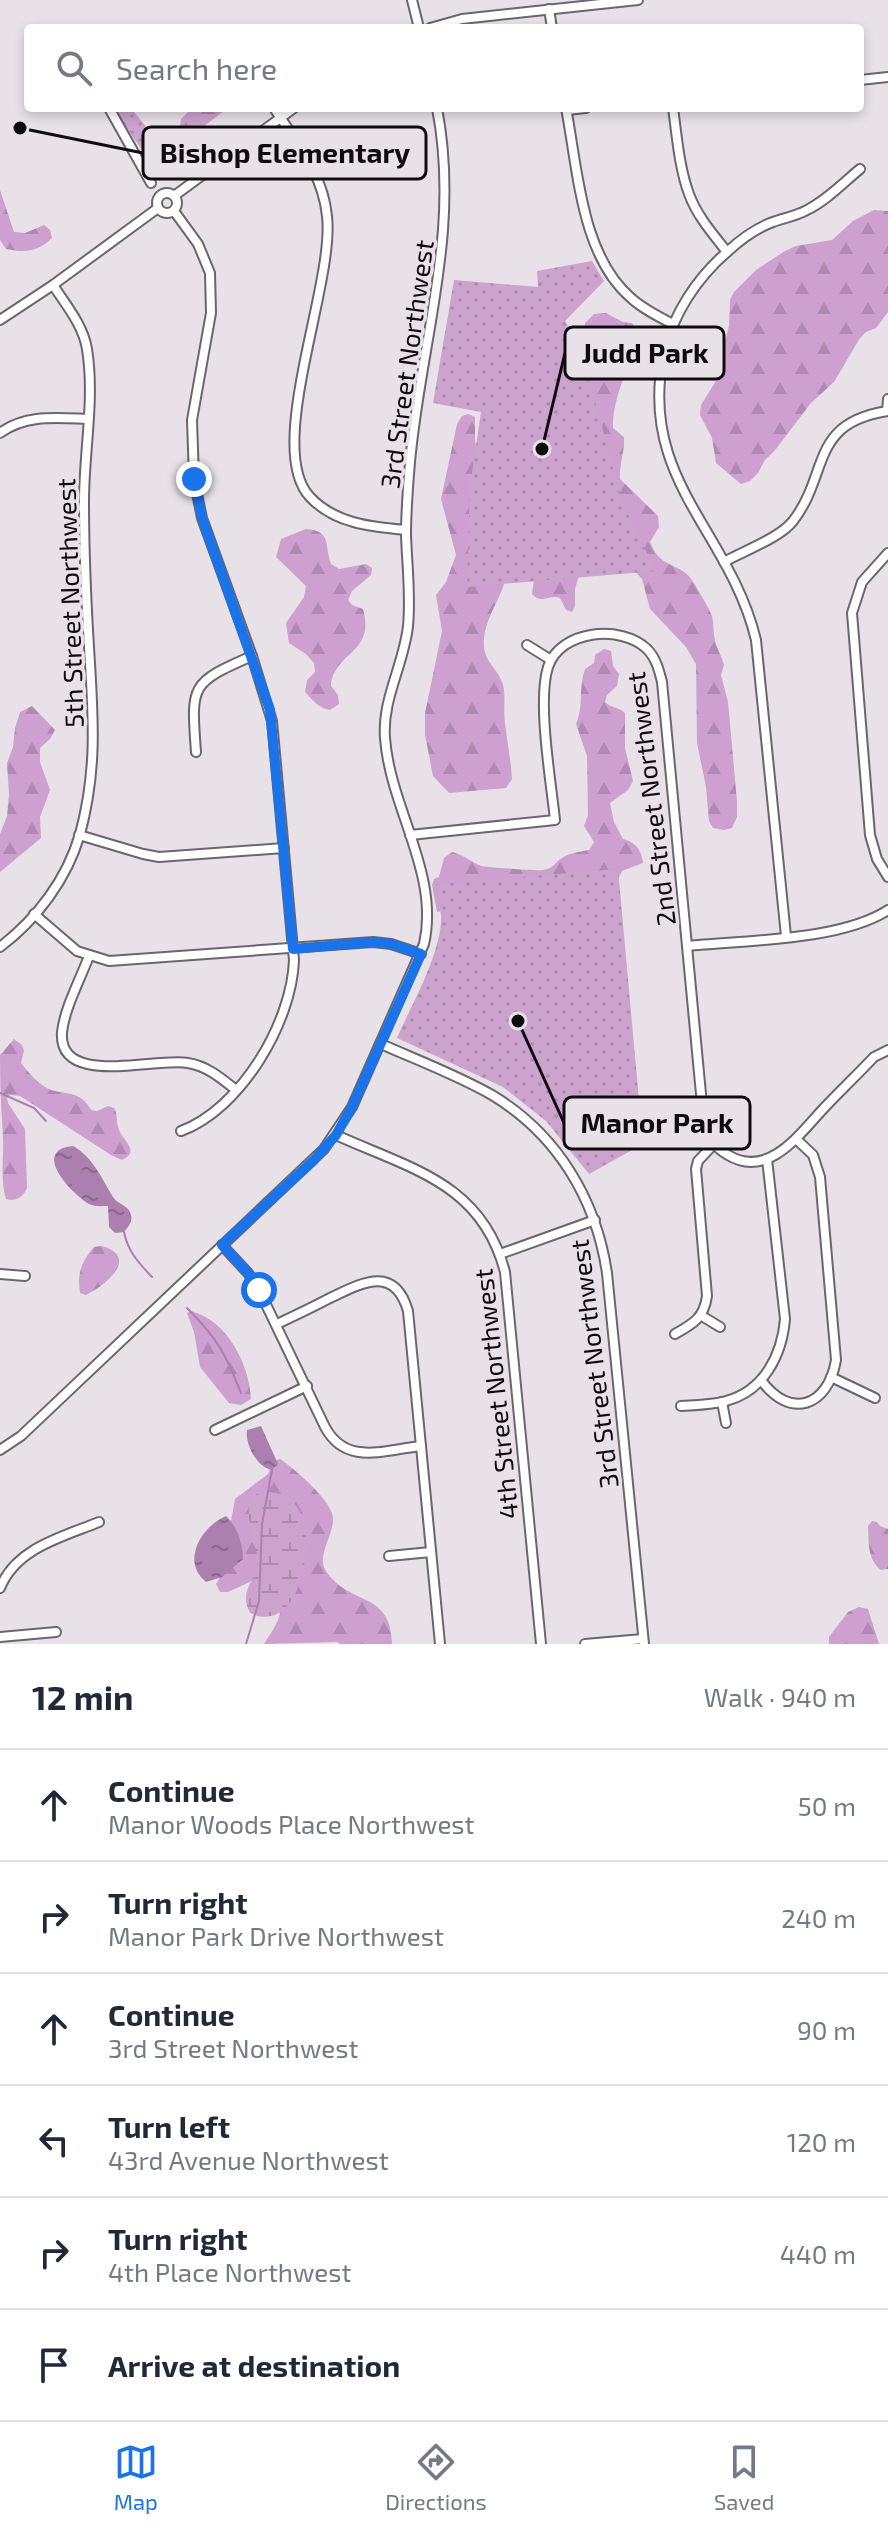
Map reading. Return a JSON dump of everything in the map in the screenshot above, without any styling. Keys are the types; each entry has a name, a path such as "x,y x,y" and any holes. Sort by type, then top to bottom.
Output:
{"street":[{"path":"412,0 418,24"},
{"path":"444,24 462,19 638,0"},
{"path":"549,9 551,24"},
{"path":"864,80 888,77"},
{"path":"111,112 151,183 157,205 163,213 174,211"},
{"path":"276,112 314,168 328,220 327,252 294,430 296,471 309,497 331,513 369,526 406,530"},
{"path":"0,320 53,285 157,205 161,195 171,194 288,112"},
{"name":"3rd Street Northwest","path":"437,112 445,177 445,229 414,423 406,530 406,640 389,697 385,733 394,789 410,835 427,909 427,931 421,954 381,1044 471,1084 520,1115 562,1158 587,1200 595,1220 607,1273 644,1641"},
{"path":"567,112 585,209 602,263 629,297 673,324"},
{"path":"674,112 689,196 705,224 727,252"},
{"path":"786,936 756,640 746,609 724,562 679,482 662,436 659,376 673,324 690,293 727,252 758,229 818,204 860,169"},
{"path":"151,183 171,194 176,203 174,211"},
{"path":"174,211 198,244 211,282 211,313 192,420 192,460 197,497 210,543 252,656 272,721 293,949 293,974 288,997 263,1057 236,1090 200,1123 181,1131"},
{"name":"5th Street Northwest","path":"0,947 34,914 64,872 79,835 91,786 94,748 84,528 90,376 82,328 53,285"},
{"path":"724,562 778,533 793,521 836,433 860,418 887,411 888,399"},
{"path":"0,433 10,426 36,419 88,419"},
{"path":"888,553 862,582 852,613 870,835 877,859 888,877"},
{"name":"2nd Street Northwest","path":"551,660 560,648 572,641 602,634 626,637 646,648 653,656 662,682 704,1125 714,1144"},
{"path":"410,835 555,820 544,697 551,660 527,645"},
{"path":"196,752 193,705 199,685 212,674 252,656"},
{"path":"79,835 159,857 284,848"},
{"path":"687,946 847,928 888,910"},
{"path":"34,914 65,944 89,956 109,961 373,942 391,944 421,954"},
{"path":"89,956 62,1031 64,1047 72,1060 97,1067 166,1061 192,1064 214,1073 236,1090"},
{"path":"0,1450 21,1436 314,1160 336,1135 381,1044"},
{"path":"675,1334 702,1316 707,1296 696,1169 698,1161 714,1144 740,1161 767,1159 796,1139 874,1057 888,1050"},
{"name":"4th Street Northwest","path":"336,1135 455,1190 487,1226 500,1254 506,1281 541,1644"},
{"path":"761,1380 776,1398 792,1404 814,1399 835,1369 837,1347 820,1177 813,1155 796,1139"},
{"path":"681,1406 722,1402 741,1395 761,1380 781,1345 785,1319 767,1159"},
{"path":"500,1254 595,1220"},
{"path":"222,1245 252,1278 331,1437 348,1451 421,1446"},
{"path":"0,1274 25,1276"},
{"path":"277,1324 366,1282 381,1281 396,1287 401,1293 408,1311 440,1644"},
{"path":"702,1316 720,1327"},
{"path":"831,1377 875,1398"},
{"path":"215,1430 307,1386"},
{"path":"722,1402 726,1423"},
{"path":"0,1588 10,1568 28,1553 99,1522"},
{"path":"389,1556 431,1552"},
{"path":"0,1637 56,1632"},
{"path":"585,1644 644,1641"}],"green space":[{"path":"115,112 134,112 148,129 147,139 151,146 143,151"},
{"path":"188,112 223,112 195,133 185,132 180,126 181,119"},
{"path":"0,190 14,232 25,233 44,225 50,230 52,238 31,250 6,249 0,240"},
{"path":"874,210 888,211 888,312 876,328 860,338 834,382 811,403 758,473 741,484 716,463 712,438 700,415 701,405 719,376 719,363 729,326 730,300 756,270 785,251 832,240 853,221"},
{"path":"592,261 604,281 565,321 580,346 623,504 656,571 467,587 470,486 481,412 433,403 454,280 538,287 537,271"},
{"path":"606,313 632,323 636,328 614,415 613,428 624,437 620,479 658,516 659,527 650,542 660,558 683,571 694,583 712,616 715,641 724,665 721,675 728,702 737,817 732,828 724,830 713,828 709,821 697,743 696,664 686,647 650,609 642,579 632,568 585,372 585,323 594,314"},
{"path":"468,414 475,417 475,441 505,581 488,621 484,647 503,685 512,779 506,788 449,793 433,776 425,735 425,713 442,631 436,595 446,582 456,555 441,499 457,424 462,416"},
{"path":"306,529 320,532 326,540 331,564 339,569 366,564 372,568 371,575 352,591 348,600 363,609 364,635 333,675 331,686 338,695 339,704 330,710 319,706 305,692 307,680 315,672 314,663 289,643 286,623 304,597 306,586 276,557 281,539"},
{"path":"581,569 572,612 566,610 560,598 539,599 532,594 534,580"},
{"path":"604,649 611,651 613,666 619,674 617,686 607,695 605,702 625,713 625,748 633,781 628,790 610,803 614,822 623,839 637,847 643,863 622,871 617,881 437,912 432,885 434,879 439,877 444,858 452,852 481,866 539,870 550,868 570,854 589,850 594,842 584,826 588,815 587,756 576,724 585,669"},
{"path":"32,706 55,730 40,748 40,762 50,790 40,817 41,838 0,872 0,834 7,816 9,795 7,763 20,712"},
{"path":"618,869 643,1144 589,1174 546,1121 503,1087 397,1038 437,944 441,915 436,884"},
{"path":"14,1039 24,1051 21,1063 43,1085 78,1097 91,1110 108,1106 114,1108 120,1132 129,1145 128,1157 122,1160 111,1155 20,1096 10,1095 8,1103 25,1129 27,1188 19,1198 6,1199 0,1055"},
{"path":"101,1246 118,1257 116,1271 94,1291 86,1295 80,1293 83,1263 94,1247"},
{"path":"191,1311 204,1316 226,1334 241,1358 251,1399 241,1405 229,1403 200,1367 187,1313"},
{"path":"280,1459 312,1486 331,1511 333,1525 323,1559 326,1571 346,1590 368,1601 385,1615 392,1644 264,1644 280,1615 280,1609 272,1597 254,1580 228,1592 220,1592 216,1584 221,1576 235,1499 268,1474 273,1461"},
{"path":"264,1491 283,1495 294,1503 303,1520 306,1538 301,1580 293,1598 282,1611 268,1617 250,1613 246,1597 257,1566 249,1519 250,1504 253,1496"},
{"path":"872,1521 888,1529 888,1569 881,1570 871,1556 868,1526"},
{"path":"859,1607 868,1609 879,1644 829,1644 829,1637 848,1612"}],"water":[{"path":"73,1146 92,1162 113,1197 130,1212 131,1222 124,1232 115,1233 109,1227 108,1206 89,1204 58,1173 55,1155 61,1149"},
{"path":"261,1426 278,1464 272,1470 261,1465 248,1442 247,1430"},
{"path":"226,1516 239,1536 243,1559 222,1577 206,1582 198,1574 195,1564 197,1545 209,1528"}],"waterway":[{"path":"0,1093 34,1108 46,1121"},
{"path":"124,1232 131,1251 152,1277"},
{"path":"187,1308 220,1347 241,1393"},
{"path":"246,1644 259,1601 262,1524 272,1470"}],"place":[{"name":"Bishop Elementary","path":"20,128"},
{"name":"Judd Park","path":"542,449"},
{"name":"Manor Park","path":"518,1021"}],"route":[{"path":"194,479 210,543 270,710 293,949 373,942 391,944 421,954 352,1107 336,1135 314,1160 222,1245 259,1290"}]}
